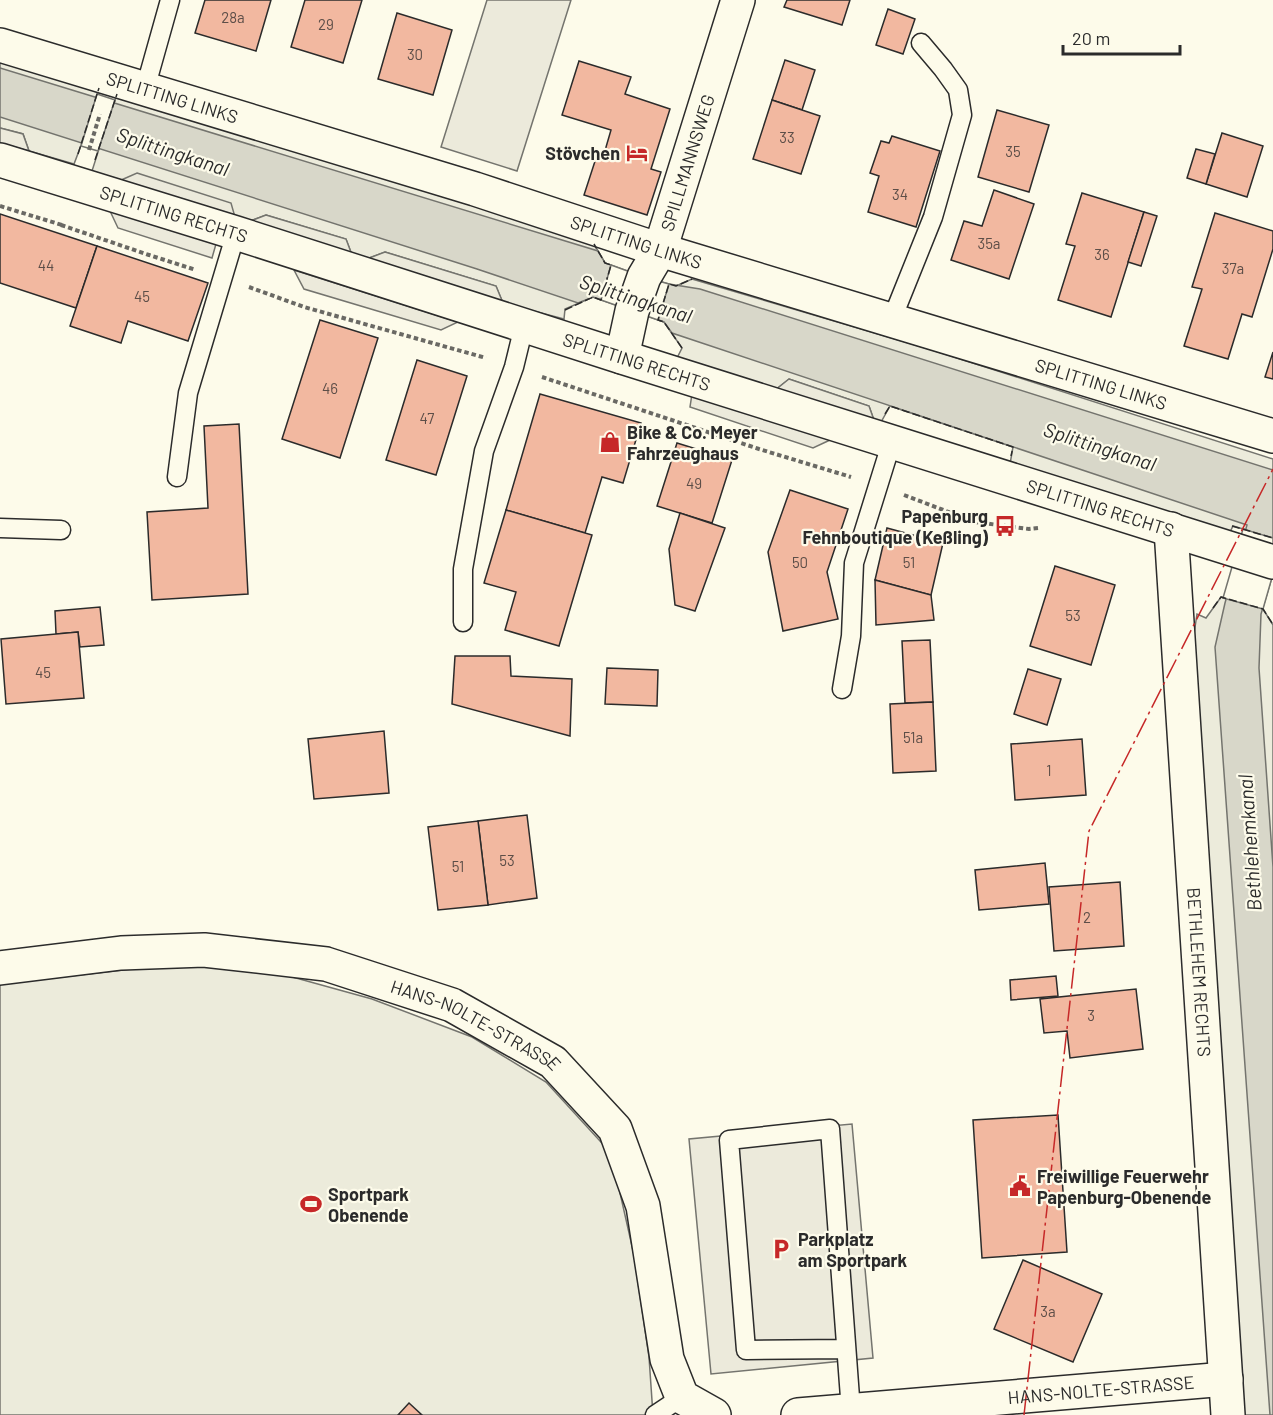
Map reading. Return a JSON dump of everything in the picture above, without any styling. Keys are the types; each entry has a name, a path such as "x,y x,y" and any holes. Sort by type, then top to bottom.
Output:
{"street":[{"name":"SPILLMANNSWEG","path":"622,357 633,311 652,263 738,0"},
{"name":"SPLITTING LINKS","path":"0,45 475,189 652,263 892,320 1273,436"},
{"name":"SPLITTING RECHTS","path":"0,160 1273,562"},
{"name":"BETHLEHEM RECHTS","path":"1171,529 1228,1415"},
{"name":"HANS-NOLTE-STRASSE","path":"0,968 122,953 204,950 326,964 452,1005 553,1062 615,1129 643,1206 666,1359 682,1397"},
{"name":"HANS-NOLTE-STRASSE","path":"798,1415 1226,1379"},
{"path":"682,1397 714,1415"}],"lane":[{"path":"145,89 170,0"},
{"path":"892,320 933,217 962,115 958,90 921,43"},
{"path":"177,477 188,393 236,233"},
{"path":"463,622 463,569 484,451 514,367 524,326"},
{"path":"842,689 851,636 854,564 892,441"},
{"path":"0,528 61,530"},
{"path":"846,1349 746,1350 729,1140 830,1129 846,1349 850,1411"},
{"path":"655,1415 682,1397"}],"path":[{"path":"86,157 100,113"},
{"path":"61,225 304,307 468,352 759,449 879,485 975,522 1029,529 1048,528"}],"shaded area":[{"path":"487,0 571,0 517,171 441,147"},
{"path":"0,58 99,88 97,97 114,103 117,94 594,244 605,263 611,265 601,300 593,297 565,309 564,319 503,303 496,286 385,252 364,260 352,255 346,239 266,215 248,222 119,181 92,171 99,149 82,143 74,164 29,151 23,134 0,128"},
{"path":"0,128 23,134 29,151 0,143"},
{"path":"137,173 231,203 235,217 119,181"},
{"path":"110,211 216,244 212,258 118,228"},
{"path":"266,215 346,239 352,255 248,222"},
{"path":"385,252 496,286 503,303 364,260"},
{"path":"294,270 458,322 441,330 304,289"},
{"path":"692,279 929,349 1273,459 1273,538 1233,526 1230,532 1010,464 1013,447 890,406 880,424 875,423 869,406 789,379 774,391 677,358 682,348 664,322 658,320 669,284 676,286"},
{"path":"789,379 869,406 875,423 774,391"},
{"path":"692,394 830,440 813,448 690,407"},
{"path":"1221,597 1263,609 1273,625 1273,1415 1244,1415 1223,1103 1194,634 1197,614 1206,618"},
{"name":"Sportpark Obenende","path":"176,964 278,973 372,999 472,1037 546,1082 611,1153 634,1255 649,1357 653,1415 0,1415 0,984"},
{"name":"Parkplatz am Sportpark","path":"852,1124 873,1358 711,1374 689,1139"}],"water":[{"path":"0,68 598,251 605,263 644,277 700,289 1273,470 1273,574 1261,614 1259,668 1273,867 1273,1415 1270,1415 1215,647 1247,525 672,333 664,322 593,297 578,303 0,117"}],"pier":[{"path":"97,94 115,100 98,151 81,146"},
{"path":"611,265 669,284 658,320 601,300"},
{"path":"1243,529 1273,538 1273,574 1263,609 1223,598"}],"building":[{"path":"205,0 271,0 256,51 195,33"},
{"path":"305,0 362,0 343,63 291,47"},
{"path":"787,0 850,0 842,25 784,7"},
{"path":"888,9 915,19 903,54 876,45"},
{"path":"397,13 452,30 433,95 378,79"},
{"path":"785,60 815,70 802,110 772,100"},
{"path":"579,61 631,77 625,94 670,109 651,169 661,172 647,215 584,195 598,152 604,154 611,130 562,115"},
{"path":"772,100 820,116 801,174 753,159"},
{"path":"997,110 1049,125 1029,192 978,177"},
{"path":"1222,133 1263,146 1247,197 1206,184"},
{"path":"892,136 940,151 916,227 868,212 879,176 870,173 881,141 889,143"},
{"path":"1196,149 1215,154 1206,184 1187,178"},
{"path":"994,190 1034,204 1009,279 951,260 964,221 982,226"},
{"path":"1082,193 1144,212 1111,317 1058,300 1075,246 1066,244"},
{"path":"1144,212 1157,216 1141,266 1128,262"},
{"path":"1215,213 1273,231 1273,249 1252,317 1242,314 1228,359 1184,346 1202,289 1192,287"},
{"path":"0,214 97,246 76,308 0,283"},
{"path":"97,246 208,283 188,341 128,321 121,343 70,326"},
{"path":"320,320 378,338 340,458 282,439"},
{"path":"1273,352 1273,379 1265,377"},
{"path":"417,360 467,376 436,475 386,460"},
{"path":"540,394 641,423 623,483 602,477 585,533 506,510"},
{"path":"239,424 248,594 152,600 147,512 208,508 204,426"},
{"path":"677,443 732,460 712,523 657,506"},
{"path":"790,490 848,509 827,572 838,619 783,631 768,552"},
{"path":"506,510 592,535 559,646 505,630 516,592 484,583"},
{"path":"680,513 725,528 695,611 675,605 669,549"},
{"path":"887,528 943,543 931,595 875,580"},
{"path":"1055,566 1115,585 1091,665 1030,646"},
{"path":"875,580 931,595 934,620 876,625"},
{"path":"100,607 104,645 80,647 78,632 56,634 55,611"},
{"path":"78,632 84,698 6,704 1,639"},
{"path":"930,640 933,702 905,703 902,641"},
{"path":"455,656 510,656 511,676 572,679 570,736 452,704"},
{"path":"607,668 658,670 657,706 605,704"},
{"path":"1028,669 1061,679 1047,725 1014,714"},
{"path":"933,702 936,771 893,773 890,704"},
{"path":"384,731 389,793 314,799 308,739"},
{"path":"1082,739 1086,795 1015,800 1011,744"},
{"path":"527,815 537,898 488,905 478,821"},
{"path":"478,821 488,905 438,910 428,827"},
{"path":"1045,863 1049,904 979,910 975,870"},
{"path":"1120,882 1124,946 1054,951 1049,887"},
{"path":"1056,976 1058,996 1011,1000 1010,980"},
{"path":"1136,989 1143,1049 1070,1058 1067,1031 1044,1033 1040,999"},
{"name":"Freiwillige Feuerwehr Papenburg-Obenende","path":"1058,1115 1067,1252 982,1258 973,1120"},
{"path":"1023,1260 1102,1294 1073,1362 994,1329"},
{"path":"409,1403 422,1415 398,1415"}],"fence":[{"path":"78,154 99,88"},
{"path":"95,160 117,94"},
{"path":"565,310 593,297 601,300 611,265 605,263 594,244"},
{"path":"682,348 664,322 658,320 669,284 676,286 692,279"},
{"path":"885,414 890,406 1013,447 1011,456"},
{"path":"1232,526 1273,538"},
{"path":"1213,608 1221,597 1263,609 1272,623"}],"power":[{"path":"1024,1415 1089,831 1273,469"}],"place":[{"name":"Stövchen","path":"637,153"},
{"name":"Bike & Co. Meyer Fahrzeughaus","path":"610,442"},
{"name":"Papenburg Fehnboutique (Keßling)","path":"1005,526"},
{"name":"Freiwillige Feuerwehr Papenburg-Obenende","path":"1020,1186"},
{"name":"Sportpark Obenende","path":"311,1204"},
{"name":"Parkplatz am Sportpark","path":"781,1249"}],"water label":[{"name":"Splittingkanal","path":"173,151"},
{"name":"Splittingkanal","path":"636,298"},
{"name":"Splittingkanal","path":"1100,446"},
{"name":"Bethlehemkanal","path":"1249,843"}]}
